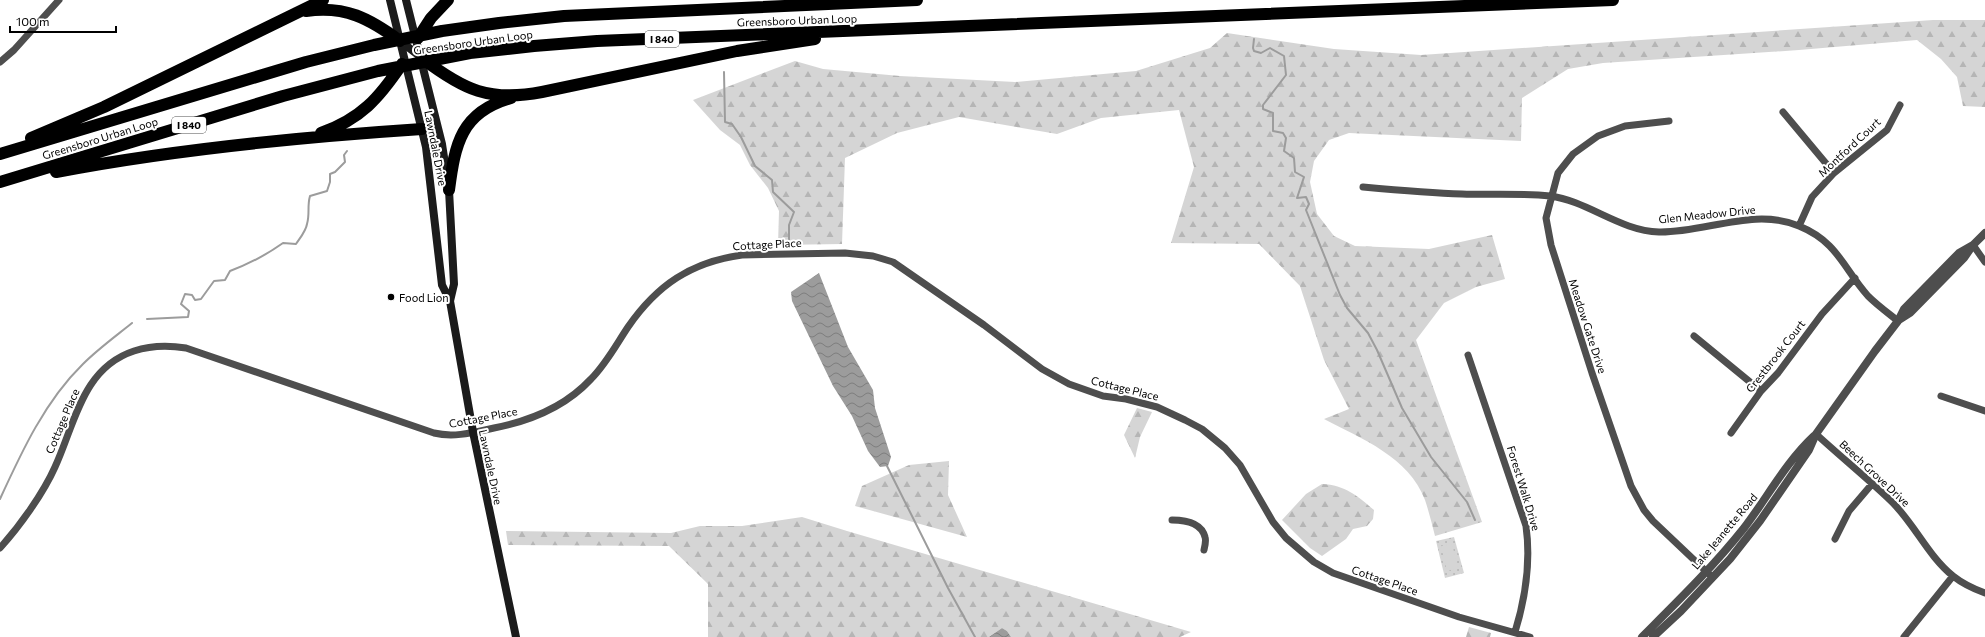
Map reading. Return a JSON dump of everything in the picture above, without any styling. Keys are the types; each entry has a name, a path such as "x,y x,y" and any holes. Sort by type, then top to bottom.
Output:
{"highway":[{"path":"0,151 104,107 323,0"},
{"path":"298,139 342,124 363,111 381,93 413,52 431,18 448,0"},
{"name":"Greensboro Urban Loop","path":"0,154 275,71 374,45 442,31 564,16 916,0"},
{"name":"Greensboro Urban Loop","path":"0,183 283,96 378,71 447,57 502,49 566,43 1613,0"},
{"path":"295,14 322,9 348,12 374,23 400,41"},
{"path":"449,190 455,150 460,136 470,122 489,106 522,95 737,51 878,30"},
{"path":"413,52 450,79 472,89 492,94 522,95"},
{"path":"0,183 126,159 298,139 422,129"}],"main road":[{"name":"Lawndale Drive","path":"390,0 400,41 413,52 442,144 449,190 454,284 450,301"},
{"name":"Lawndale Drive","path":"406,0 422,129 430,169 442,285 450,301 473,432 516,637"}],"street":[{"path":"0,61 14,50 59,0"},
{"name":"Montford Court","path":"1799,226 1812,197 1834,173 1887,130 1900,105"},
{"path":"1783,112 1834,173"},
{"name":"Meadow Gate Drive","path":"1669,121 1625,126 1598,136 1573,154 1558,173 1546,218 1551,245 1592,373 1631,486 1644,510 1653,521 1713,578"},
{"name":"Glen Meadow Drive","path":"1363,187 1440,194 1551,196 1587,207 1630,226 1658,232 1757,219 1771,219 1799,226 1816,235 1830,245 1869,297 1898,321"},
{"name":"Lake Jeanette Road","path":"1642,637 1706,572 1753,516 1803,446 1816,434 1898,321 1910,313 1964,258 1973,245 1985,233"},
{"path":"1973,245 1985,262"},
{"name":"Cottage Place","path":"0,548 11,535 48,481 80,404 95,378 116,359 143,348 172,345 186,348 434,432 454,435 516,423 532,418 562,403 577,392 602,367 646,303 672,281 699,265 726,257 758,254 845,253 873,256 893,262 984,325 1042,369 1069,384 1104,396 1126,399 1157,407 1171,412 1202,429 1225,448 1240,465 1274,522 1286,538 1314,562 1333,573 1459,617 1530,637"},
{"name":"Crestbrook Court","path":"1731,433 1761,390 1778,373 1834,298 1855,278"},
{"path":"1694,336 1761,390"},
{"name":"Forest Walk Drive","path":"1468,355 1526,526 1529,550 1527,580 1515,632"},
{"path":"1941,396 1985,411"},
{"name":"Lake Jeanette Road","path":"1653,637 1713,578 1760,520 1809,450 1816,434"},
{"name":"Beech Grove Drive","path":"1816,434 1872,484 1907,518 1937,559 1953,576 1970,587 1985,593"},
{"path":"1835,539 1849,511 1872,484"},
{"path":"1172,520 1190,521 1200,529 1205,537 1204,550"},
{"path":"1904,637 1953,576"}],"green space":[{"path":"1933,20 1985,20 1985,107 1963,106 1957,77 1941,59 1917,40 1799,50 1603,63 1568,69 1522,98 1521,141 1349,133 1329,140 1314,161 1310,182 1317,214 1334,236 1355,246 1429,249 1492,235 1505,279 1476,287 1444,303 1416,340 1482,522 1435,536 1425,500 1418,485 1408,472 1383,451 1324,419 1349,409 1324,360 1300,286 1259,244 1171,243 1194,167 1179,110 1101,118 1057,134 959,117 897,133 845,158 842,244 778,245 779,211 768,188 750,165 740,145 720,130 693,100 795,61 823,69 900,76 1015,82 1136,71 1210,48 1227,33 1334,49 1421,55"},
{"path":"1137,408 1152,412 1140,437 1135,458 1124,435"},
{"path":"949,461 948,495 967,537 855,506 862,486 909,465"},
{"path":"1322,484 1338,487 1351,492 1374,510 1373,519 1367,526 1353,529 1346,539 1322,556 1310,548 1282,520 1306,494"},
{"path":"802,517 1191,632 1180,637 1011,637 1007,631 1002,628 989,637 708,637 708,584 669,546 508,545 506,531 671,533 700,526 742,526"},
{"path":"1454,537 1464,573 1445,578 1436,541"},
{"path":"1452,544 1458,568 1447,571 1441,546"},
{"path":"1469,627 1491,633 1490,637 1466,637"}],"water":[{"path":"819,273 848,347 873,390 875,408 891,457 888,466 880,467 868,451 852,416 833,386 792,301 791,292"},
{"path":"1002,628 1007,631 1011,637 989,637"}],"waterway":[{"path":"1254,39 1254,51 1261,53 1270,48 1284,56 1286,75 1263,105 1263,109 1273,113 1273,131 1283,133 1286,138 1284,151 1294,158 1295,172 1304,177 1297,198 1306,197 1309,204 1306,210 1340,295 1347,308 1368,333 1402,408 1431,457 1467,502 1475,520"},
{"path":"724,72 725,122 732,124 741,137 755,166 772,180 773,192 794,212 789,225 789,240"},
{"path":"147,319 188,317 189,311 181,304 185,294 192,295 195,300 201,299 214,281 225,280 230,271 257,259 283,243 296,244 306,227 310,196 327,191 330,182 330,174 335,172 345,162 344,155 347,151"},
{"path":"0,499 26,445 57,394 69,378 89,358 132,323"},
{"path":"887,466 948,588 975,637"}],"place":[{"name":"Food Lion","path":"391,297"}]}
